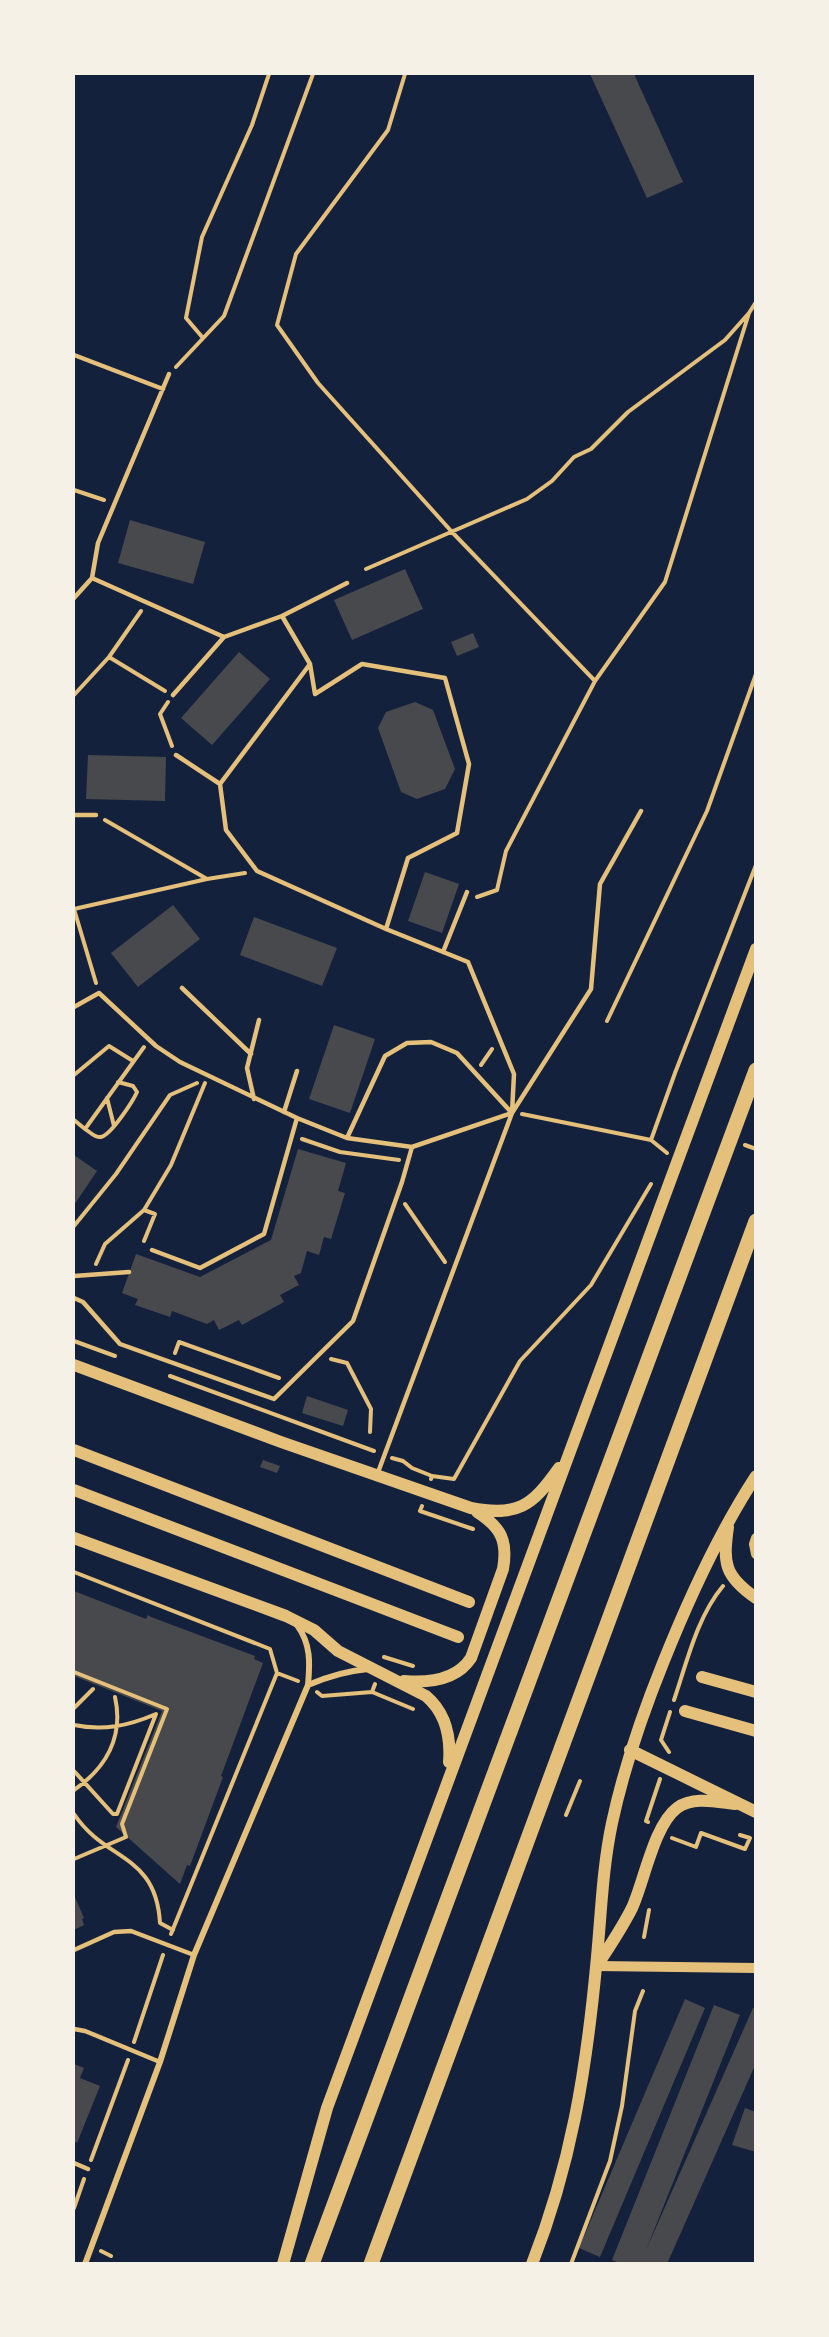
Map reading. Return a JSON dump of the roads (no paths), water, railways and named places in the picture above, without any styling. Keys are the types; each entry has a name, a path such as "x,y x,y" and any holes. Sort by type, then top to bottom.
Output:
{"main road":[{"path":"283,2264 327,2108 448,1775 756,950"},
{"path":"312,2264 756,1070"},
{"path":"371,2264 755,1221"},
{"path":"74,1365 281,1442 426,1493 490,1512 519,1508 540,1493 569,1455"},
{"path":"74,1450 469,1602"},
{"path":"532,2264 547,2223 573,2135 584,2079 597,1966 602,1895 612,1823 630,1750 677,1626 729,1516 756,1476"},
{"path":"74,1490 458,1637"},
{"path":"398,1680 420,1682 438,1680 458,1670 471,1658 503,1569 506,1554 501,1536 495,1527 471,1508"},
{"path":"729,1516 724,1555 728,1568 734,1579 756,1598"},
{"path":"74,1538 286,1616 314,1630 338,1651 426,1696 438,1706 446,1726 450,1746 448,1775"},
{"path":"702,1677 756,1692"},
{"path":"685,1711 756,1731"},
{"path":"630,1750 735,1804 756,1812"},
{"path":"597,1966 632,1907 660,1830 676,1809 686,1803 707,1800 735,1804"}],"street":[{"path":"756,1538 754,1544 756,1554"},
{"path":"85,2264 160,2062 194,1955 308,1685 310,1661 307,1643 298,1626 286,1616"},
{"path":"308,1685 330,1675 371,1669"},
{"path":"597,1966 756,1968"}],"lane":[{"path":"74,355 163,389"},
{"path":"74,598 92,578 98,543 169,374"},
{"path":"92,578 224,637"},
{"path":"173,695 224,637 282,616 347,583"},
{"path":"282,616 310,664 315,694 362,664 445,678 469,764 457,833 408,858 386,929"},
{"path":"310,664 220,784 226,830 257,871 386,929 468,962 514,1074 512,1113"},
{"path":"176,755 220,784"},
{"path":"377,1475 512,1113 591,990 600,884 641,812"},
{"path":"74,816 96,815"},
{"path":"443,952 466,892"},
{"path":"182,988 251,1054"},
{"path":"74,1007 99,993 156,1046 180,1062 254,1099 347,1138 412,1147 512,1113"},
{"path":"254,1099 247,1068 259,1020"},
{"path":"347,1138 385,1056 407,1043 431,1042 457,1053 512,1113"},
{"path":"284,1112 297,1071"},
{"path":"152,1250 200,1268 264,1233 297,1118"},
{"path":"74,1298 83,1302 120,1344 274,1399 353,1322 412,1147"},
{"path":"74,1276 129,1272"},
{"path":"74,1950 114,1932 123,1931 142,1934 194,1955"},
{"path":"74,2029 132,2049 160,2062"},
{"path":"74,2163 88,2169"}]}
